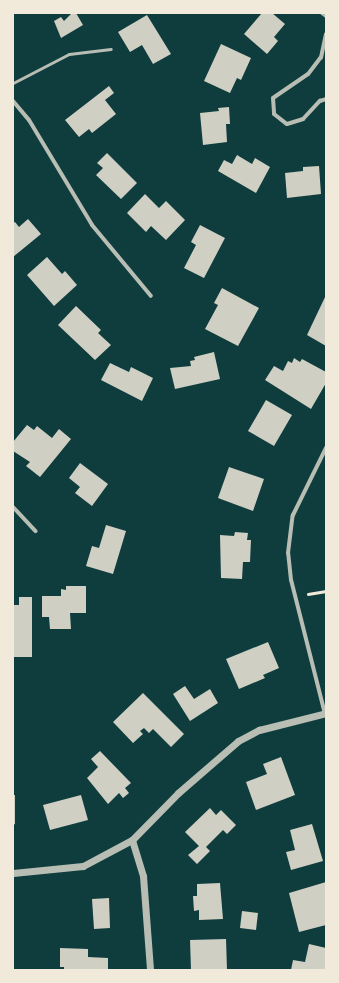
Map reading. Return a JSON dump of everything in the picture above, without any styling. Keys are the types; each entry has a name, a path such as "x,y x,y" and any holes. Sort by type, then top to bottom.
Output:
{"street":[{"path":"322,13 326,16"},
{"path":"326,34 321,57 308,74 273,98 274,114 287,124 303,119 320,101 326,99"},
{"path":"13,100 29,120 92,225 151,296"},
{"path":"13,873 83,866 132,840 178,793 238,741 259,730 326,714 291,580 288,553 293,515 326,448"},
{"path":"13,507 35,531"},
{"path":"132,840 143,876 150,970"}],"lane":[{"path":"13,83 69,54 111,49"}],"path":[{"path":"308,594 326,591"}],"building":[{"path":"72,13 76,13 83,25 61,38 54,21 61,17 64,21"},
{"path":"262,13 272,13 285,24 274,37 278,41 267,54 244,34"},
{"path":"147,15 171,54 153,64 142,45 130,52 118,32"},
{"path":"221,44 251,58 241,80 237,78 230,93 204,81"},
{"path":"109,86 114,93 105,100 116,114 92,133 89,129 79,137 65,120"},
{"path":"229,107 230,124 226,124 227,142 203,145 200,113 219,111 218,108"},
{"path":"107,153 137,183 121,199 96,175 103,168 97,163"},
{"path":"237,155 252,164 255,158 270,167 256,193 218,171 224,160 232,164"},
{"path":"319,166 321,194 287,198 285,173 303,171 303,167"},
{"path":"145,194 159,208 166,201 185,220 166,240 151,226 146,232 127,213"},
{"path":"28,219 41,234 13,257 13,223 15,222 19,227"},
{"path":"200,225 225,238 204,278 184,268 196,245 191,242"},
{"path":"47,257 62,274 65,271 77,285 54,306 27,275"},
{"path":"222,288 259,308 238,346 205,329 218,305 214,303"},
{"path":"326,295 326,346 307,335"},
{"path":"76,306 101,330 98,333 111,345 95,360 58,325"},
{"path":"214,352 220,379 175,389 170,368 191,366 190,361 195,360 194,357"},
{"path":"294,358 300,362 302,359 326,372 326,383 311,409 265,380 274,366 283,371 288,361 292,363"},
{"path":"110,363 129,372 131,367 153,378 142,401 101,380"},
{"path":"266,400 292,415 274,446 248,431"},
{"path":"27,425 34,430 37,426 52,438 59,429 71,439 40,477 26,466 30,462 13,451 13,442"},
{"path":"80,463 108,484 92,506 75,493 80,487 69,478"},
{"path":"229,467 264,479 253,511 218,498"},
{"path":"106,525 126,531 113,574 86,566 92,546 99,548"},
{"path":"235,532 248,533 247,540 251,540 250,562 243,562 242,579 221,578 220,535 234,536"},
{"path":"66,586 86,586 86,613 70,613 71,629 50,629 49,617 42,617 42,596 61,596 61,589 66,590"},
{"path":"19,597 32,597 32,657 14,657 13,605 19,605"},
{"path":"268,642 279,668 263,675 265,678 239,689 226,659"},
{"path":"185,686 194,699 210,689 218,703 190,721 173,694"},
{"path":"143,693 184,734 171,747 153,729 149,733 144,728 140,731 143,734 133,743 113,722"},
{"path":"100,751 131,783 125,788 129,793 123,798 119,793 108,804 87,778 98,767 91,759"},
{"path":"281,757 295,795 256,810 246,782 267,774 263,764"},
{"path":"13,795 15,795 15,824 13,825"},
{"path":"81,795 88,820 50,830 43,805"},
{"path":"210,808 216,815 221,810 236,825 227,834 223,830 206,847 210,851 197,864 188,855 199,846 185,832"},
{"path":"312,824 323,861 291,870 286,852 295,850 290,830"},
{"path":"326,882 326,925 299,932 289,893"},
{"path":"220,883 223,919 199,920 199,910 194,911 193,896 197,896 197,884"},
{"path":"109,898 110,928 94,929 92,899"},
{"path":"242,911 258,913 256,930 240,928"},
{"path":"226,939 227,970 191,970 190,940"},
{"path":"309,944 326,948 326,970 291,970 293,960 305,962"},
{"path":"60,948 88,949 88,957 108,958 108,970 64,970 64,967 60,967"}]}
